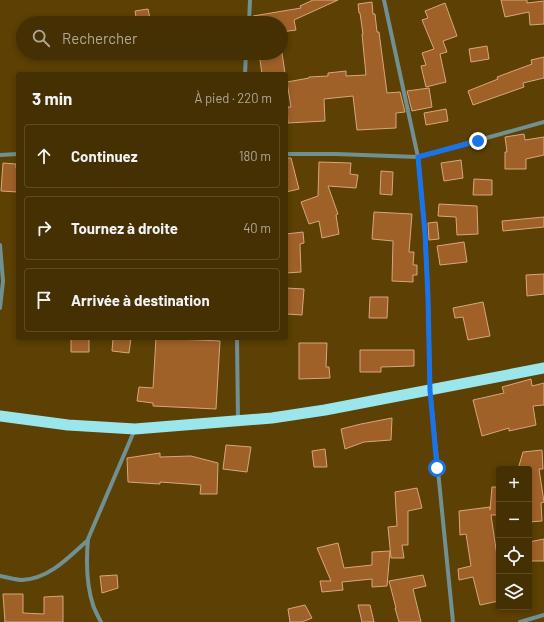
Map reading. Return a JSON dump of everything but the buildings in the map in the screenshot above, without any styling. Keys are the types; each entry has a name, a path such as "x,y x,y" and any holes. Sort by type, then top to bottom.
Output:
{"highway":[{"path":"0,416 68,425 135,429 272,418 325,410 544,368"}],"street":[{"path":"249,16 250,0"},
{"path":"384,0 418,157 425,233 430,390 453,622"},
{"path":"245,72 246,60"},
{"path":"288,154 418,157 544,122"},
{"path":"0,160 0,155 16,154"},
{"path":"0,245 3,281 0,308"},
{"path":"237,340 238,420"},
{"path":"101,622 93,606 89,588 86,558 88,539 135,429"},
{"path":"0,576 21,580 36,578 55,568 88,539"},
{"path":"520,622 544,615"}],"route":[{"path":"437,468 430,390 425,233 418,157 478,141"}]}
